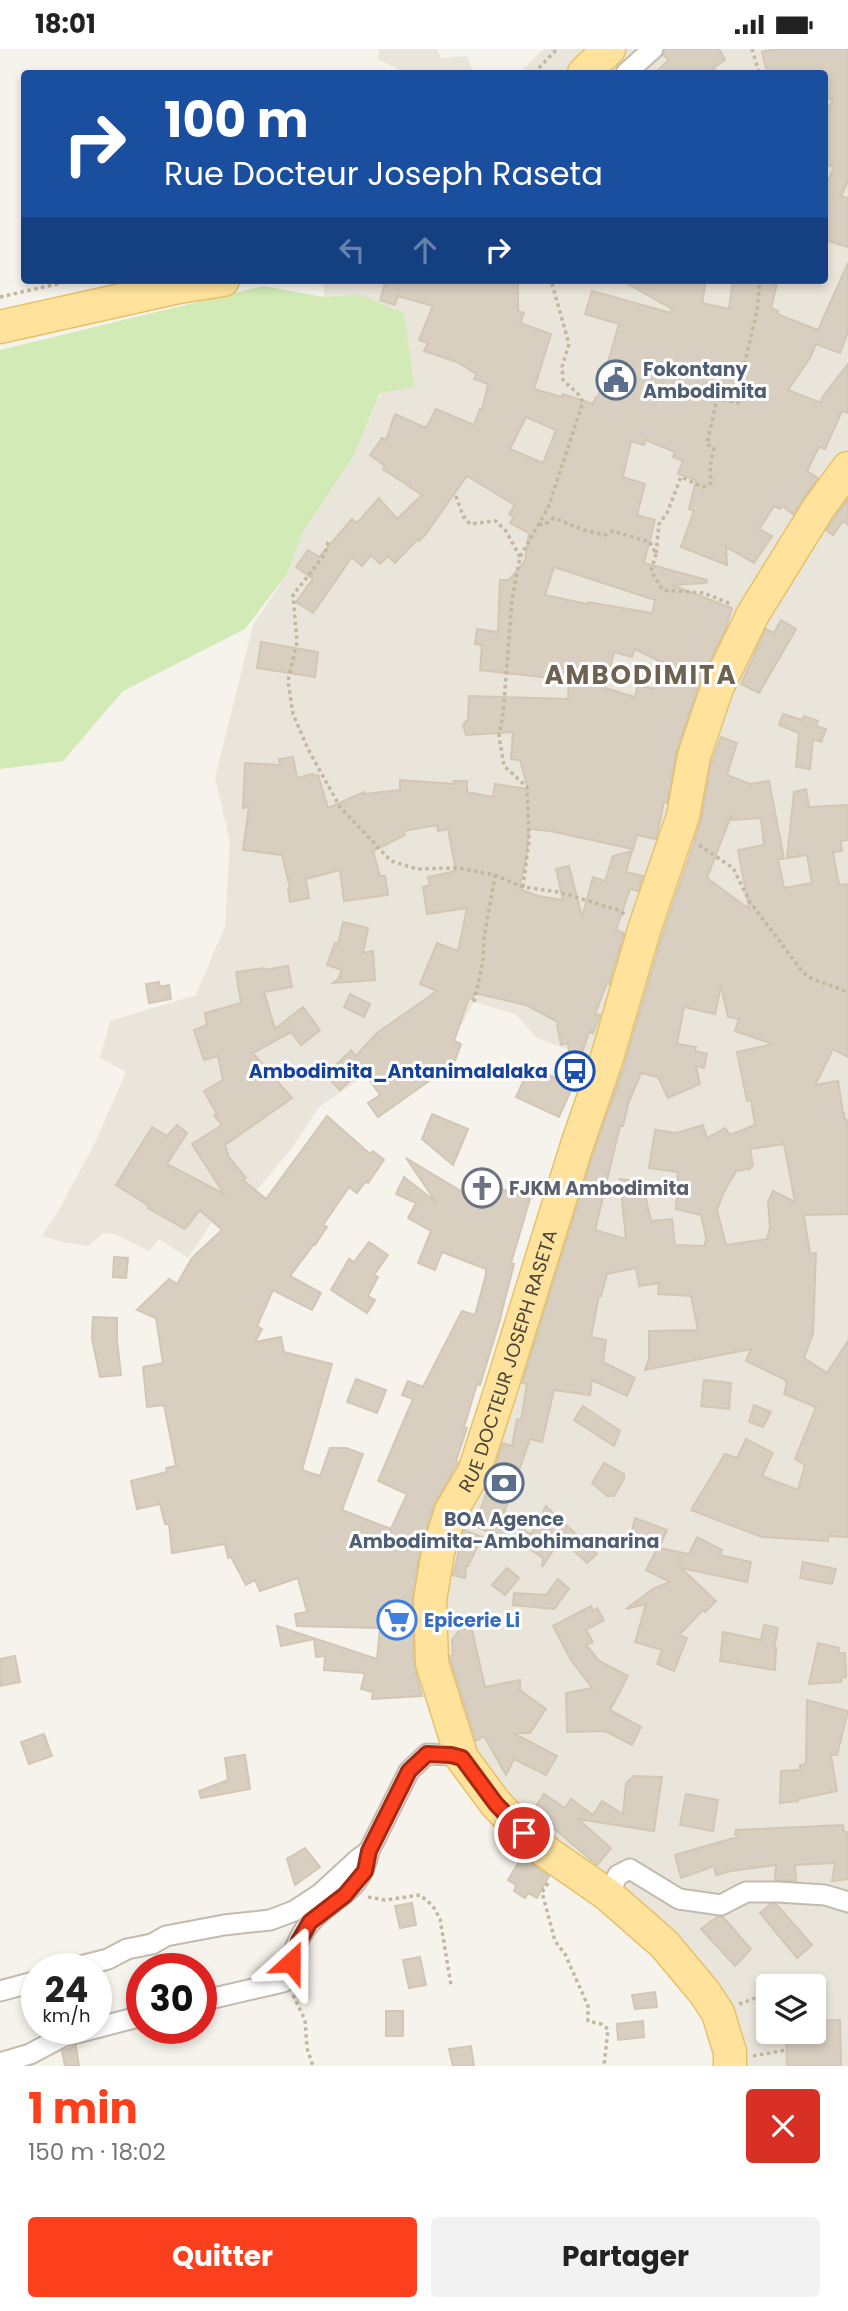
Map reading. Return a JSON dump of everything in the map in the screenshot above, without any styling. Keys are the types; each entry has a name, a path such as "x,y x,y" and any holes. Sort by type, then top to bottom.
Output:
{"main road":[{"path":"587,70 609,49"},
{"path":"0,327 198,284"},
{"name":"RUE DOCTEUR JOSEPH RASETA","path":"730,2059 718,2013 664,1944 608,1895 535,1844 496,1804 462,1758 432,1663 430,1600 438,1552 451,1511 474,1472 501,1389 606,1061 645,927 683,816 694,757 718,688 753,614 818,509 848,468"}],"street":[{"path":"629,70 653,49"},
{"path":"217,1997 283,1982 299,1941 310,1922 345,1895 365,1871 369,1851 409,1771 427,1754 462,1758"},
{"path":"112,1957 127,1949 152,1944 166,1936 270,1920 293,1911 320,1894 369,1851"},
{"path":"608,1895 618,1875 630,1869 679,1899 721,1905 746,1892 778,1892 825,1895 848,1902"},
{"path":"0,1991 21,1985"},
{"path":"0,2063 30,2054 49,2044"}],"path":[{"path":"537,70 557,49"},
{"path":"752,49 758,70"},
{"path":"0,297 57,284"},
{"path":"523,887 529,840 527,787 504,766 499,736 512,600 520,557 548,508 583,402 563,380 562,367 569,344 552,284"},
{"path":"753,614 738,610 730,603 704,593 663,590 651,571 659,524 667,513 681,477 703,487 711,482 710,466 714,448 707,444 717,399 738,403 742,391 740,383 759,304 760,284"},
{"path":"456,496 463,516 470,524 496,521 506,531 520,557"},
{"path":"539,524 544,525 554,518 605,535 613,531 650,542 656,554"},
{"path":"328,543 325,554 293,595 298,642 289,670 289,695 293,714 308,749 340,807 391,861 417,869 458,868 495,875 523,887 559,892 618,910 645,927"},
{"path":"697,844 733,868 750,902 806,976 837,986 848,993"},
{"path":"474,1002 483,961 484,938 495,875"},
{"path":"365,1871 364,1888 369,1899 385,1900 420,1895 433,1906 440,1919 451,1985"},
{"path":"572,1872 546,1884 542,1892 555,1941 565,1954 588,2006 588,2021 608,2029 604,2066"},
{"path":"283,1982 305,2020 307,2048 313,2066"},
{"path":"730,2059 786,2050"}],"shaded area":[{"path":"380,49 437,49 441,58 467,56 472,70 397,70 377,59"},
{"path":"544,49 848,49 848,2066 730,2066 718,2013 496,1804 430,1638 591,1058 537,1038 515,1014 474,1002 462,1024 449,1019 319,1107 292,1148 251,1197 216,1216 188,1258 159,1239 149,1251 115,1234 103,1233 88,1246 42,1236 94,1145 126,1072 100,1058 110,1021 196,995 225,926 230,842 215,778 253,625 287,574 303,532 354,455 381,393 358,294 324,297 323,284 828,284 828,70 522,70"}],"green space":[{"path":"263,286 324,297 358,294 404,313 414,387 380,393 354,455 303,532 287,574 245,629 123,691 63,761 0,769 0,350"}],"building":[{"path":"665,49 719,49 725,60 713,68 715,70 658,70 669,60 663,55"},
{"path":"774,49 848,49 848,181 841,196 848,198 848,247 828,241 828,181 834,167 828,165 828,108 833,100 828,98 828,70 766,70 762,52"},
{"path":"848,263 848,332 840,353 816,344 810,358 788,390 821,403 823,396 848,364 848,413 842,411 825,449 819,447 807,471 818,478 793,514 782,506 780,509 774,506 759,529 772,536 754,563 726,547 727,565 681,547 694,511 689,509 696,480 678,474 683,461 673,457 675,452 646,440 644,445 631,441 623,477 645,484 637,515 655,520 644,563 707,580 706,583 672,585 732,608 726,628 700,682 677,750 667,803 664,802 656,839 637,835 633,849 529,829 519,889 538,896 563,900 556,869 569,866 582,917 593,877 605,881 613,856 632,851 626,872 643,876 638,891 630,889 616,930 624,933 609,984 607,983 595,1014 600,1015 593,1033 589,1032 573,1080 568,1043 561,1045 558,1022 526,1005 474,993 473,999 469,998 454,1041 461,1044 454,1063 378,1117 368,1103 380,1095 362,1069 340,1090 332,1082 337,1076 331,1070 351,1050 356,1056 377,1033 437,991 420,984 437,943 458,951 467,908 427,914 423,887 430,885 428,877 456,871 448,829 438,831 437,825 403,831 405,835 373,851 380,876 385,876 388,895 344,901 340,870 306,879 309,898 290,902 290,888 282,855 243,850 249,807 243,808 245,763 280,765 279,759 293,757 297,778 318,775 328,808 364,792 400,790 400,780 454,784 454,781 467,781 467,792 493,797 495,784 528,789 520,760 511,759 513,732 466,735 463,725 468,719 469,696 568,699 569,680 480,670 482,645 475,644 477,629 498,632 500,580 509,580 525,561 529,533 510,523 514,517 509,514 515,505 467,476 425,535 395,563 388,556 380,564 371,555 362,566 352,557 313,613 296,602 313,579 296,567 308,550 319,557 352,519 357,523 379,498 397,519 422,495 383,469 385,466 370,455 382,438 386,440 395,414 426,428 436,409 474,425 480,409 482,410 488,384 474,379 476,374 457,362 424,351 428,343 419,340 433,306 398,296 395,305 380,300 385,284 518,284 518,311 524,313 520,323 551,334 534,389 562,397 563,394 593,404 598,397 619,324 585,314 592,291 671,313 672,309 628,284 705,284 702,303 729,309 732,284 777,284 771,308 778,311 777,314 818,330","holes":["526,417 556,430 543,463 510,449","554,567 655,600 652,613 545,595","635,649 667,665 654,689 638,685 635,697 605,688 614,652 632,657"]},
{"path":"848,499 848,525 843,521 833,535 826,530"},
{"path":"781,620 796,629 759,693 741,684 766,629 774,633"},
{"path":"261,642 318,652 315,677 257,668"},
{"path":"783,714 802,720 804,716 818,721 816,726 826,729 821,742 813,739 810,769 796,767 799,733 779,725"},
{"path":"721,737 737,743 727,775 750,784 769,781 784,859 778,859 784,888 812,883 807,855 787,858 794,792 806,789 809,807 848,805 848,840 841,841 842,851 833,852 839,885 848,884 848,1057 833,1049 815,1085 838,1081 843,1113 845,1120 848,1120 848,1214 804,1215 810,1254 816,1253 813,1333 804,1358 827,1373 848,1341 848,1537 828,1536 828,1541 762,1537 691,1510 725,1454 737,1458 746,1439 773,1453 762,1476 798,1490 805,1465 795,1459 816,1407 784,1394 787,1383 784,1379 746,1361 751,1349 645,1370 649,1359 649,1331 698,1330 691,1296 658,1294 659,1283 639,1286 636,1268 607,1274 601,1296 599,1295 591,1337 606,1340 603,1362 635,1378 627,1396 592,1380 590,1395 554,1390 542,1442 530,1439 502,1519 531,1534 546,1506 597,1554 587,1563 561,1539 542,1567 543,1558 510,1535 507,1541 475,1526 503,1443 512,1446 517,1419 521,1420 527,1384 522,1383 701,820 711,764","holes":["731,816 732,820 761,818 764,845 738,850 749,909 707,878","721,986 728,1017 739,1019 735,1031 773,1044 737,1052 747,1101 751,1100 755,1125 730,1135 725,1128 707,1138 703,1125 676,1133 655,1130 649,1168 678,1172 676,1209 701,1215 707,1242 705,1246 675,1245 672,1219 651,1221 642,1182 620,1179 626,1239 595,1230 620,1126 623,1126 629,1101 641,1073 658,1077 668,1098 700,1084 696,1066 704,1068 707,1054 695,1051 696,1047 677,1044 684,1007 715,1014","784,1144 795,1202 773,1191 768,1202 770,1227 767,1239 726,1245 717,1210 736,1171 753,1166 750,1149"]},
{"path":"343,922 368,928 363,953 373,951 375,980 333,983 342,976 339,977 342,970 327,965 335,943 338,944"},
{"path":"288,966 292,987 264,992 275,1029 303,1007 320,1030 301,1045 291,1032 253,1053 292,1098 225,1145 229,1157 246,1178 243,1180 266,1199 327,1116 370,1154 373,1151 384,1160 368,1183 366,1181 357,1193 349,1187 323,1225 327,1227 290,1276 321,1293 312,1310 273,1290 257,1326 262,1329 255,1342 281,1337 284,1352 332,1364 302,1470 320,1476 330,1448 346,1448 363,1454 342,1510 391,1529 407,1494 378,1481 413,1399 402,1395 408,1381 423,1387 462,1311 475,1315 486,1274 486,1269 442,1252 435,1270 418,1263 431,1231 408,1218 416,1203 396,1194 404,1177 436,1202 406,1158 476,1200 487,1184 530,1199 511,1263 514,1264 499,1323 464,1427 467,1428 456,1461 458,1462 434,1505 420,1549 412,1601 414,1664 422,1696 372,1699 373,1692 361,1689 365,1673 324,1670 325,1656 316,1657 314,1639 281,1646 277,1626 377,1659 380,1628 297,1626 295,1614 307,1612 298,1578 260,1591 255,1580 246,1585 231,1557 228,1558 225,1544 172,1553 169,1524 165,1524 160,1504 137,1509 131,1481 167,1472 166,1468 176,1466 164,1405 147,1407 143,1367 163,1363 156,1318 137,1310 169,1279 177,1284 192,1258 222,1230 200,1210 185,1229 148,1208 149,1206 116,1185 152,1127 167,1136 177,1125 187,1133 167,1164 224,1194 192,1144 222,1125 214,1115 217,1114 204,1091 223,1080 218,1056 204,1060 194,1030 207,1025 205,1013 241,1003 236,972"},
{"path":"159,982 160,987 169,985 171,999 149,1003 146,984"},
{"path":"350,994 370,1004 364,1017 344,1007"},
{"path":"530,1066 573,1086 559,1117 516,1097"},
{"path":"432,1114 468,1129 453,1165 422,1139"},
{"path":"369,1242 388,1255 374,1275 378,1277 368,1296 375,1300 367,1313 331,1290 349,1259 354,1262"},
{"path":"114,1257 128,1258 126,1278 113,1277"},
{"path":"93,1317 117,1318 121,1375 100,1377 92,1339"},
{"path":"356,1379 386,1390 377,1413 347,1402"},
{"path":"704,1380 731,1383 729,1409 701,1406"},
{"path":"754,1405 771,1412 763,1427 749,1422"},
{"path":"583,1406 620,1431 614,1446 574,1420"},
{"path":"604,1463 624,1474 614,1496 607,1496 592,1483"},
{"path":"635,1518 667,1530 659,1548 689,1554 697,1537 722,1550 720,1555 751,1562 747,1582 681,1568 716,1601 705,1612 703,1610 679,1635 687,1638 674,1671 657,1664 662,1650 635,1642 646,1604 626,1609 653,1589 670,1582 646,1570 657,1549 629,1542"},
{"path":"464,1530 482,1537 468,1566 466,1565 465,1578 453,1575"},
{"path":"803,1562 836,1569 832,1584 800,1578"},
{"path":"507,1568 519,1578 505,1595 492,1585"},
{"path":"558,1579 569,1589 554,1609 513,1605 514,1593 546,1595"},
{"path":"591,1606 593,1611 597,1608 604,1620 586,1630 593,1642 586,1645 599,1661 628,1676 610,1710 641,1727 632,1745 605,1731 567,1732 566,1693 592,1688 571,1660 553,1626"},
{"path":"469,1617 485,1687 520,1680 520,1690 546,1709 530,1733 513,1733 557,1756 546,1775 514,1759 506,1775 484,1736 476,1741 450,1659 453,1655 452,1640"},
{"path":"764,1625 778,1628 774,1648 775,1670 720,1661 723,1632 761,1640"},
{"path":"818,1643 839,1648 838,1653 845,1653 846,1677 841,1678 841,1682 809,1684"},
{"path":"15,1656 20,1682 0,1686 0,1659"},
{"path":"807,1700 848,1711 837,1755 831,1755 837,1791 780,1803 781,1771 800,1770 800,1765 806,1764"},
{"path":"44,1734 52,1756 29,1764 21,1742"},
{"path":"245,1755 250,1789 201,1798 199,1791 228,1780 225,1758"},
{"path":"634,1776 662,1777 654,1831 578,1819 611,1848 597,1865 543,1819 541,1822 531,1814 544,1794 565,1808 571,1799 593,1815 602,1801 623,1814 626,1783"},
{"path":"686,1794 718,1800 713,1831 680,1825"},
{"path":"843,1825 844,1832 848,1832 848,1879 832,1881 835,1863 795,1865 796,1881 775,1880 776,1865 716,1875 714,1866 681,1878 675,1855 741,1836 735,1835 736,1830"},
{"path":"305,1848 320,1867 295,1885 287,1859"},
{"path":"522,1857 549,1876 537,1898 528,1893 525,1898 514,1891 516,1885 508,1880"},
{"path":"412,1903 416,1925 400,1928 395,1906"},
{"path":"771,1904 776,1904 812,1945 797,1958 760,1913"},
{"path":"717,1917 723,1917 751,1949 735,1966 701,1929"},
{"path":"420,1957 426,1985 409,1988 403,1960"},
{"path":"655,1992 657,2007 635,2009 632,1995"},
{"path":"386,2011 403,2011 403,2036 386,2036"},
{"path":"840,2020 841,2066 787,2066 786,2044 826,2044 826,2021"},
{"path":"643,2021 644,2037 618,2040 617,2024"},
{"path":"76,2046 79,2066 65,2066 62,2051"},
{"path":"471,2046 474,2066 453,2066 449,2049"}],"place":[{"name":"Fokontany Ambodimita","path":"616,380"},
{"name":"Ambodimita_Antanimalalaka","path":"575,1071"},
{"name":"FJKM Ambodimita","path":"482,1188"},
{"name":"BOA Agence Ambodimita-Ambohimanarina","path":"504,1483"},
{"name":"Epicerie Li","path":"397,1620"}],"district":[{"name":"AMBODIMITA","path":"641,675"}],"route":[{"path":"291,1962 310,1922 345,1895 365,1871 369,1851 409,1771 427,1754 462,1758 496,1804 524,1833"}]}
